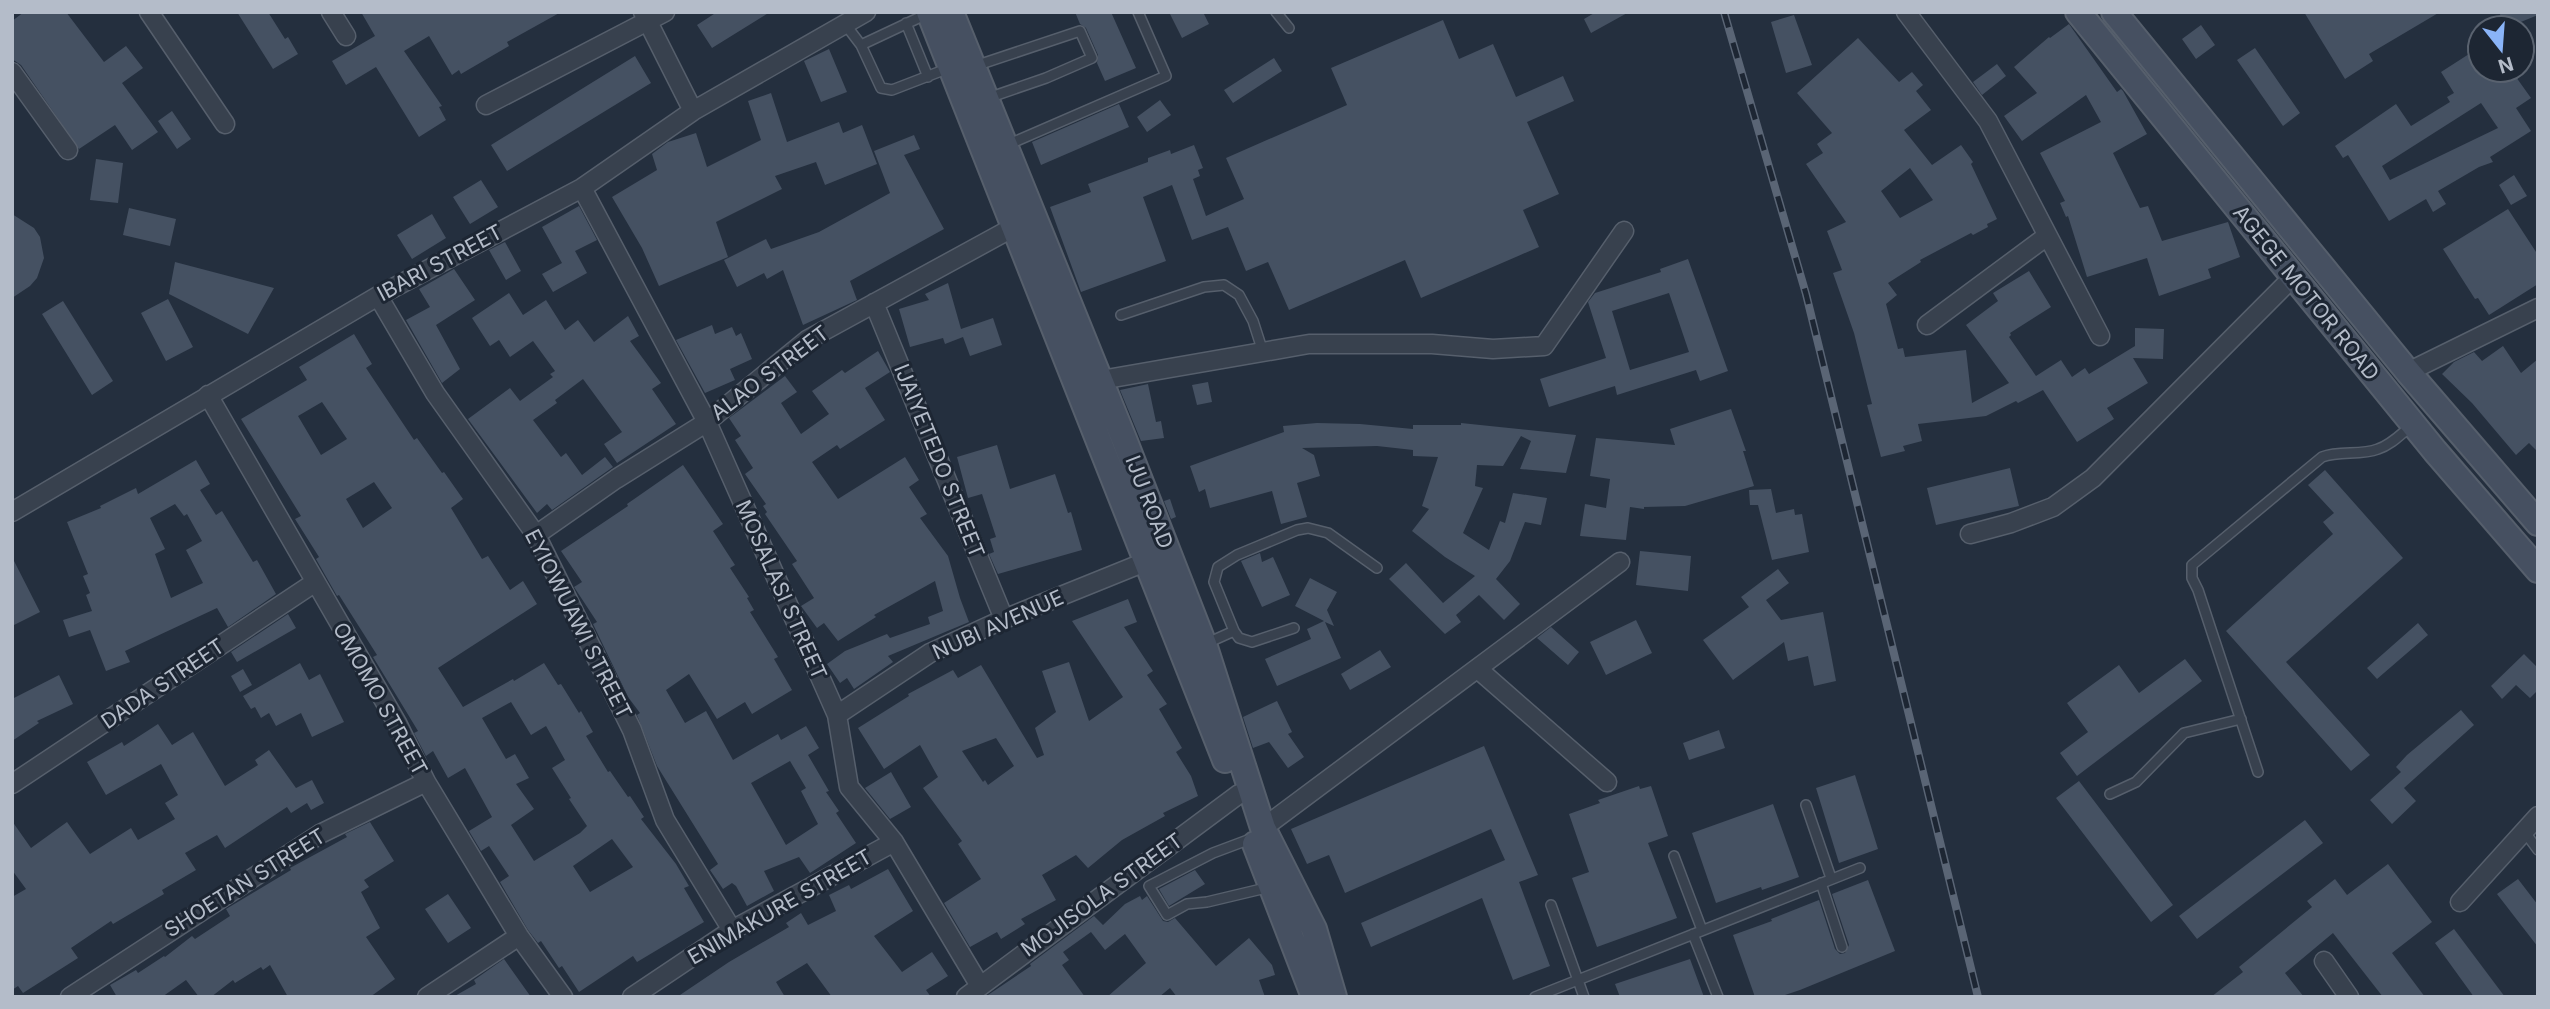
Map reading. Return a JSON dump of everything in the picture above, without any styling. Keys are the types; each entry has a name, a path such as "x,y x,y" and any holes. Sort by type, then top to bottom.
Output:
{"main road":[{"name":"IJU ROAD","path":"929,12 1014,227 1158,557 1203,644 1272,886 1314,997"},
{"name":"IJU ROAD","path":"951,12 951,70"},
{"name":"AGEGE MOTOR ROAD","path":"2078,12 2413,424 2538,570"},
{"name":"AGEGE MOTOR ROAD","path":"2113,12 2408,372 2538,523"},
{"name":"IJU ROAD","path":"951,70 986,98 1006,146 1101,380 1239,794 1258,833 1314,929 1334,997"}],"street":[{"path":"149,12 225,124"},
{"path":"331,12 346,36"},
{"path":"486,105 646,17 665,12"},
{"name":"IBARI STREET","path":"12,512 378,296 582,188 693,111 866,12"},
{"path":"1906,12 1988,121 2100,336"},
{"path":"646,17 693,111"},
{"path":"12,72 68,150"},
{"name":"MOSALASI STREET","path":"582,188 707,422 837,715 849,787 894,842 973,991"},
{"name":"ALAO STREET","path":"536,535 616,479 707,422 807,340 1014,227"},
{"path":"1101,380 1309,344 1432,344 1493,349 1544,346 1624,231"},
{"path":"1927,325 2047,236"},
{"path":"1970,534 2011,523 2053,507 2093,478 2293,277"},
{"name":"EYIOWUAWI STREET","path":"378,296 435,393 536,535 632,730 665,820 732,930"},
{"name":"IJAIYETEDO STREET","path":"874,303 1004,619"},
{"path":"2408,372 2538,308"},
{"name":"OMOMO STREET","path":"208,395 397,723 426,782 519,936 563,997"},
{"name":"NUBI AVENUE","path":"837,715 930,653 1004,619 1158,557"},
{"path":"1258,833 1620,562"},
{"name":"DADA STREET","path":"12,784 314,583"},
{"path":"1479,670 1608,782"},
{"name":"SHOETAN STREET","path":"70,997 320,834 426,782"},
{"name":"MOJISOLA STREET","path":"973,991 1239,794"},
{"path":"2460,902 2538,816"},
{"name":"ENIMAKURE STREET","path":"632,997 732,930 894,842"},
{"path":"427,997 519,936"},
{"path":"2323,961 2349,997"}],"lane":[{"path":"861,45 929,12"},
{"path":"1006,146 1166,76 1138,12"},
{"path":"1276,12 1289,28"},
{"path":"906,23 951,70"},
{"path":"845,24 861,45 881,88 892,90 1080,31 1093,58 1046,78 986,98"},
{"path":"1121,315 1203,287 1224,285 1239,295 1254,321 1263,352"},
{"path":"2258,772 2192,578 2192,565 2322,457 2333,453 2375,451 2386,446 2413,424"},
{"path":"1294,628 1252,642 1243,640 1234,631 1214,577 1221,564 1297,530 1314,528 1335,538 1377,568"},
{"path":"1203,644 1234,631"},
{"path":"2110,794 2136,782 2184,733 2241,719"},
{"path":"1806,806 1831,878"},
{"path":"2524,831 2538,850"},
{"path":"1258,833 1149,886 1167,915 1187,904 1207,902 1272,886"},
{"path":"1674,856 1718,997"},
{"path":"1535,997 1860,868"},
{"path":"1821,883 1842,947"},
{"path":"1551,905 1584,997"}],"building":[{"path":"24,12 66,12 104,62 126,46 143,68 122,83 158,132 132,150 115,125 79,149 21,65 12,59 12,21"},
{"path":"237,12 268,12 298,54 273,69"},
{"path":"361,12 561,12 507,42 509,46 461,74 459,70 452,75 429,36 404,51 442,106 439,107 446,120 419,137 376,67 346,85 332,61 375,36"},
{"path":"717,12 770,12 712,48 697,25"},
{"path":"1075,12 1111,12 1136,68 1105,81 1097,63 1098,55 1086,28 1080,24"},
{"path":"1169,12 1203,12 1209,24 1182,38"},
{"path":"1596,12 1629,12 1591,33 1584,19"},
{"path":"2304,12 2440,12 2369,54 2373,61 2345,79"},
{"path":"2499,12 2538,12 2536,16"},
{"path":"1794,15 1812,65 1786,73 1771,22"},
{"path":"1443,20 1459,59 1493,44 1516,97 1563,76 1574,101 1527,122 1559,194 1523,210 1539,247 1421,298 1405,260 1289,310 1268,262 1246,271 1228,227 1192,240 1172,185 1143,197 1166,261 1081,292 1050,207 1091,192 1088,184 1148,162 1148,158 1170,150 1171,154 1194,145 1203,168 1198,170 1200,176 1193,179 1206,216 1244,199 1226,158 1347,105 1331,68"},
{"path":"2069,24 2117,92 2121,89 2123,91 2147,134 2113,153 2140,208 2148,206 2162,241 2228,222 2240,257 2208,269 2211,278 2159,296 2147,258 2087,277 2068,216 2066,217 2060,203 2065,201 2040,153 2101,122 2086,95 2022,141 2004,116 2037,93 2014,67"},
{"path":"2201,25 2215,45 2196,59 2182,39"},
{"path":"1858,38 1899,82 1912,72 1923,85 1916,91 1931,110 1904,130 1932,165 1961,145 1973,162 1971,164 1997,219 1973,235 1971,233 1920,260 1921,262 1888,283 1897,295 1886,304 1898,349 1903,348 1905,357 1966,350 1972,403 2009,383 1966,325 1998,301 1993,293 2029,271 2051,307 2010,333 2009,337 2036,376 2061,360 2072,377 2085,368 2089,374 2135,346 2135,328 2164,329 2163,359 2133,358 2148,383 2107,408 2114,419 2077,442 2043,390 1986,416 1918,424 1922,441 1903,446 1905,451 1881,457 1867,405 1872,404 1854,333 1833,273 1842,270 1827,231 1846,222 1806,164 1823,153 1817,144 1832,133 1797,93","holes":["1910,168 1933,200 1900,218 1881,191"]},
{"path":"2255,48 2300,113 2283,126 2237,60"},
{"path":"829,49 847,92 821,102 804,61"},
{"path":"635,56 651,83 507,171 491,145"},
{"path":"2466,56 2466,84 2521,84 2531,98 2516,108 2531,131 2490,157 2493,162 2479,167 2438,191 2446,204 2433,212 2426,199 2389,221 2348,155 2343,158 2335,146 2396,104 2411,126 2450,102 2447,97 2454,93 2441,72","holes":["2481,103 2498,128 2390,180 2382,166"]},
{"path":"1274,58 1282,71 1233,103 1224,90"},
{"path":"1997,64 2006,76 1982,95 1973,82"},
{"path":"771,93 787,142 839,122 843,133 862,125 877,164 825,185 816,162 775,176 782,189 716,222 728,257 659,286 642,248 612,197 657,170 652,154 668,142 696,133 707,167 761,140 748,101"},
{"path":"1160,100 1171,115 1147,132 1137,117"},
{"path":"1119,104 1129,127 1041,165 1032,142"},
{"path":"172,111 191,139 177,149 158,121"},
{"path":"914,135 920,149 904,155 944,229 850,281 857,300 803,325 783,270 767,279 764,273 737,287 724,260 766,239 771,249 819,232 890,193 874,151"},
{"path":"96,159 123,163 118,203 90,200"},
{"path":"2514,175 2527,196 2511,205 2499,185"},
{"path":"481,180 498,207 470,224 453,197"},
{"path":"579,206 597,240 575,251 587,273 553,292 542,274 562,263 542,227"},
{"path":"129,208 176,219 170,246 123,235"},
{"path":"2508,209 2538,255 2538,284 2489,315 2478,298 2475,299 2443,249"},
{"path":"12,214 34,228 40,237 44,258 37,278 12,298"},
{"path":"432,214 446,238 412,259 397,235"},
{"path":"505,242 521,271 506,280 489,250"},
{"path":"1688,259 1728,371 1700,381 1696,370 1617,395 1615,386 1549,407 1540,379 1606,358 1588,302 1595,293 1661,272 1660,269","holes":["1669,293 1689,352 1630,370 1612,311"]},
{"path":"175,262 274,288 248,334 169,294"},
{"path":"454,269 475,300 436,325 460,369 442,383 406,320 430,307 419,289"},
{"path":"948,283 961,329 993,318 1002,345 970,356 963,337 945,344 943,338 910,347 899,309 929,300 925,294"},
{"path":"509,293 523,315 546,300 565,330 578,320 594,342 628,316 639,336 630,341 661,383 652,389 676,424 617,463 604,444 622,432 583,379 533,420 561,457 566,453 582,475 605,457 613,467 552,510 547,504 537,513 468,419 510,388 520,401 553,377 550,374 555,371 533,341 510,357 499,340 490,346 472,318"},
{"path":"168,299 193,347 166,361 141,313"},
{"path":"63,301 113,381 92,395 42,314"},
{"path":"712,325 715,334 732,327 736,336 741,333 752,359 730,369 735,380 705,393 676,340"},
{"path":"354,334 372,364 366,368 414,440 417,438 463,499 451,508 482,559 488,556 510,590 523,581 537,604 438,668 463,707 544,663 579,713 581,711 593,732 586,736 608,772 610,771 628,797 630,796 644,817 641,819 676,864 689,886 684,888 704,922 637,962 633,956 579,992 562,966 559,968 541,941 538,943 528,930 500,882 509,876 489,846 481,851 469,831 492,817 465,768 448,778 433,751 426,756 414,733 418,731 373,657 377,655 339,595 337,596 316,559 319,557 295,519 301,516 241,419 307,380 299,367","holes":["322,402 347,439 321,455 298,416","374,482 392,508 363,528 346,499","511,702 531,735 546,726 565,760 552,768 587,826 534,861 511,825 534,809 516,784 529,778 515,754 506,759 482,718","612,839 633,867 590,892 573,866"]},
{"path":"2503,346 2521,373 2538,359 2538,452 2529,443 2516,455 2472,403 2442,374 2454,362 2474,352 2482,361"},
{"path":"878,351 890,372 865,388 885,420 840,449 837,445 812,462 838,499 905,457 919,480 909,487 927,514 920,518 948,556 969,622 888,656 893,662 854,689 847,678 840,683 827,664 845,651 887,634 890,638 930,624 928,617 943,611 935,581 874,615 876,617 838,641 824,623 817,628 801,606 814,598 792,564 797,561 765,514 767,512 763,506 766,504 745,474 753,468 735,440 741,436 729,418 785,376 797,392 781,403 801,434 829,414 812,391 842,370 845,373"},
{"path":"1208,382 1212,402 1197,405 1192,385"},
{"path":"1148,384 1156,422 1161,421 1164,438 1141,441 1120,390"},
{"path":"1731,409 1746,451 1743,451 1754,486 1685,506 1644,509 1630,507 1626,540 1580,536 1585,504 1606,508 1610,479 1590,476 1596,438 1675,445 1670,429"},
{"path":"1317,423 1413,429 1413,425 1461,423 1576,435 1566,473 1520,469 1531,441 1521,436 1503,466 1477,465 1475,486 1483,488 1463,533 1489,550 1500,521 1505,523 1513,493 1547,498 1541,525 1525,522 1510,561 1496,579 1520,604 1504,620 1479,595 1456,615 1461,622 1445,634 1389,579 1406,563 1443,603 1475,576 1412,531 1429,509 1422,506 1438,457 1413,456 1413,450 1377,446 1302,448 1314,455 1320,476 1297,483 1307,517 1281,524 1272,491 1210,508 1205,489 1199,492 1190,466 1284,432 1283,426"},
{"path":"997,445 1010,489 1055,474 1068,513 1071,512 1082,550 998,574 989,554 994,552 990,539 996,537 982,494 968,498 957,457"},
{"path":"196,460 210,484 200,490 216,515 222,511 253,562 257,560 276,594 228,627 217,608 125,651 130,662 106,671 90,630 69,637 63,620 92,611 86,595 90,593 83,576 88,574 67,522 101,508 100,506 136,488 138,494","holes":["175,504 184,516 187,514 202,541 186,550 203,583 171,598 155,554 165,549 150,518"]},
{"path":"683,465 723,524 713,531 735,565 730,568 749,597 747,598 754,610 750,612 778,657 774,659 792,690 752,714 745,702 717,719 689,674 666,690 685,723 706,711 733,760 778,734 781,740 806,726 819,748 808,755 829,791 826,792 839,811 836,813 856,843 810,873 799,857 764,871 774,891 747,906 736,886 732,883 723,889 710,870 718,864 657,766 637,715 640,713 628,697 593,624 597,622 574,587 582,582 561,551 628,506 627,504","holes":["790,761 806,788 801,791 818,824 786,845 751,783"]},
{"path":"2010,468 2019,506 1936,525 1927,488"},
{"path":"2325,470 2403,558 2286,662 2370,755 2351,771 2226,631 2333,534 2323,522 2334,513 2308,485"},
{"path":"1771,489 1776,513 1794,509 1795,515 1802,514 1809,552 1772,560 1758,505 1750,505 1749,490"},
{"path":"1170,499 1176,517 1171,519 1164,501"},
{"path":"1640,551 1691,556 1688,591 1636,585"},
{"path":"1260,553 1262,562 1273,557 1290,595 1262,607 1241,561"},
{"path":"12,557 40,612 12,626"},
{"path":"1778,569 1789,583 1766,600 1781,620 1823,612 1836,681 1814,686 1808,656 1788,661 1784,642 1733,680 1703,640 1749,607 1741,597"},
{"path":"1310,578 1337,592 1327,610 1334,626 1325,622 1341,658 1277,686 1265,659 1311,639 1307,629 1324,621 1295,606"},
{"path":"1128,599 1137,622 1124,627 1153,671 1147,675 1167,704 1159,709 1182,748 1176,752 1191,776 1198,796 1163,813 1165,816 1122,840 1088,868 1076,855 1042,875 1056,900 1021,919 1025,924 1001,939 997,932 970,947 944,903 981,879 958,844 962,841 923,788 938,777 920,745 884,769 858,728 909,696 908,694 953,670 958,678 981,665 1037,758 1044,755 1035,728 1056,712 1042,671 1069,662 1089,721 1123,697 1072,621","holes":["996,738 1014,766 988,785 985,780 983,782 962,751"]},
{"path":"288,614 296,628 237,662 231,652"},
{"path":"1636,620 1652,653 1606,675 1590,642"},
{"path":"2418,623 2428,635 2377,679 2367,668"},
{"path":"1551,627 1579,652 1568,665 1537,638"},
{"path":"1380,650 1391,667 1350,690 1341,674"},
{"path":"2524,654 2538,668 2538,690 2530,698 2516,685 2502,699 2491,686"},
{"path":"2185,659 2202,681 2077,776 2060,753 2088,732 2067,703 2119,665 2139,693"},
{"path":"300,663 309,680 320,674 344,722 312,737 301,713 276,726 269,713 261,718 255,707 251,709 243,696"},
{"path":"243,669 252,685 240,692 231,676"},
{"path":"59,675 73,704 37,721 39,723 12,741 12,699"},
{"path":"1277,701 1292,732 1288,734 1304,757 1288,768 1269,742 1253,748 1243,717"},
{"path":"2461,710 2474,725 2404,788 2416,801 2392,824 2370,800 2401,772 2396,767 2407,755"},
{"path":"158,724 172,745 193,732 225,786 258,765 255,760 269,750 296,788 312,780 324,803 311,810 307,803 291,813 287,807 225,848 217,835 185,853 196,870 162,890 164,894 113,924 111,921 71,948 78,958 23,993 18,986 12,990 12,897 26,889 12,870 12,821 31,848 67,822 90,854 131,828 138,840 175,819 165,803 178,795 161,764 106,795 87,762 122,742 124,746"},
{"path":"1719,730 1725,748 1689,760 1683,743"},
{"path":"1484,746 1538,875 1519,882 1550,966 1513,980 1482,898 1371,947 1361,923 1505,860 1491,829 1345,893 1329,855 1307,864 1291,829"},
{"path":"891,772 911,807 890,819 865,788"},
{"path":"1855,775 1878,849 1839,863 1816,788"},
{"path":"2079,781 2173,905 2151,922 2056,798"},
{"path":"1639,786 1640,789 1651,786 1668,836 1648,843 1677,918 1597,947 1572,878 1589,872 1569,814 1600,803 1598,800"},
{"path":"1773,804 1799,877 1716,903 1692,833"},
{"path":"2305,820 2323,843 2197,939 2179,916"},
{"path":"370,822 394,861 364,880 369,887 361,892 380,928 366,937 395,979 370,997 288,997 270,965 263,970 261,967 235,983 233,980 211,997 199,997 186,980 162,997 117,997 110,985 165,957 192,936 195,939 230,916 226,909 291,870 290,868 347,837 345,834"},
{"path":"2388,864 2432,922 2392,953 2425,997 2383,997 2333,933 2285,973 2304,997 2211,997 2243,972 2239,967 2312,907 2307,901 2335,879 2347,895"},
{"path":"888,869 913,911 874,936 902,972 932,952 948,976 926,990 931,997 832,997 807,963 776,982 785,997 677,997 729,962 789,927 786,923 801,913 808,925 836,911 829,895 849,885 851,889"},
{"path":"1195,870 1205,884 1169,906 1159,889"},
{"path":"2518,879 2538,905 2538,947 2497,894"},
{"path":"1868,880 1895,951 1779,997 1755,997 1733,935 1819,900 1835,949 1840,954 1845,953 1849,945 1832,894"},
{"path":"448,894 471,928 448,943 425,909"},
{"path":"1140,896 1142,900 1147,896 1163,921 1168,922 1175,918 1216,966 1249,938 1272,965 1275,975 1259,980 1265,997 1177,997 1170,988 1159,997 1107,997 1146,963 1125,934 1105,950 1091,932 1063,952 1069,960 1062,965 1085,997 985,997 1031,966 1030,964 1094,916 1103,925 1125,904"},
{"path":"2454,929 2505,997 2474,997 2435,943"},
{"path":"504,959 531,997 453,997 476,984 474,980"},
{"path":"1690,959 1704,997 1620,997 1615,984"}],"railway":[{"path":"1724,12 1806,294 1978,997"}]}
